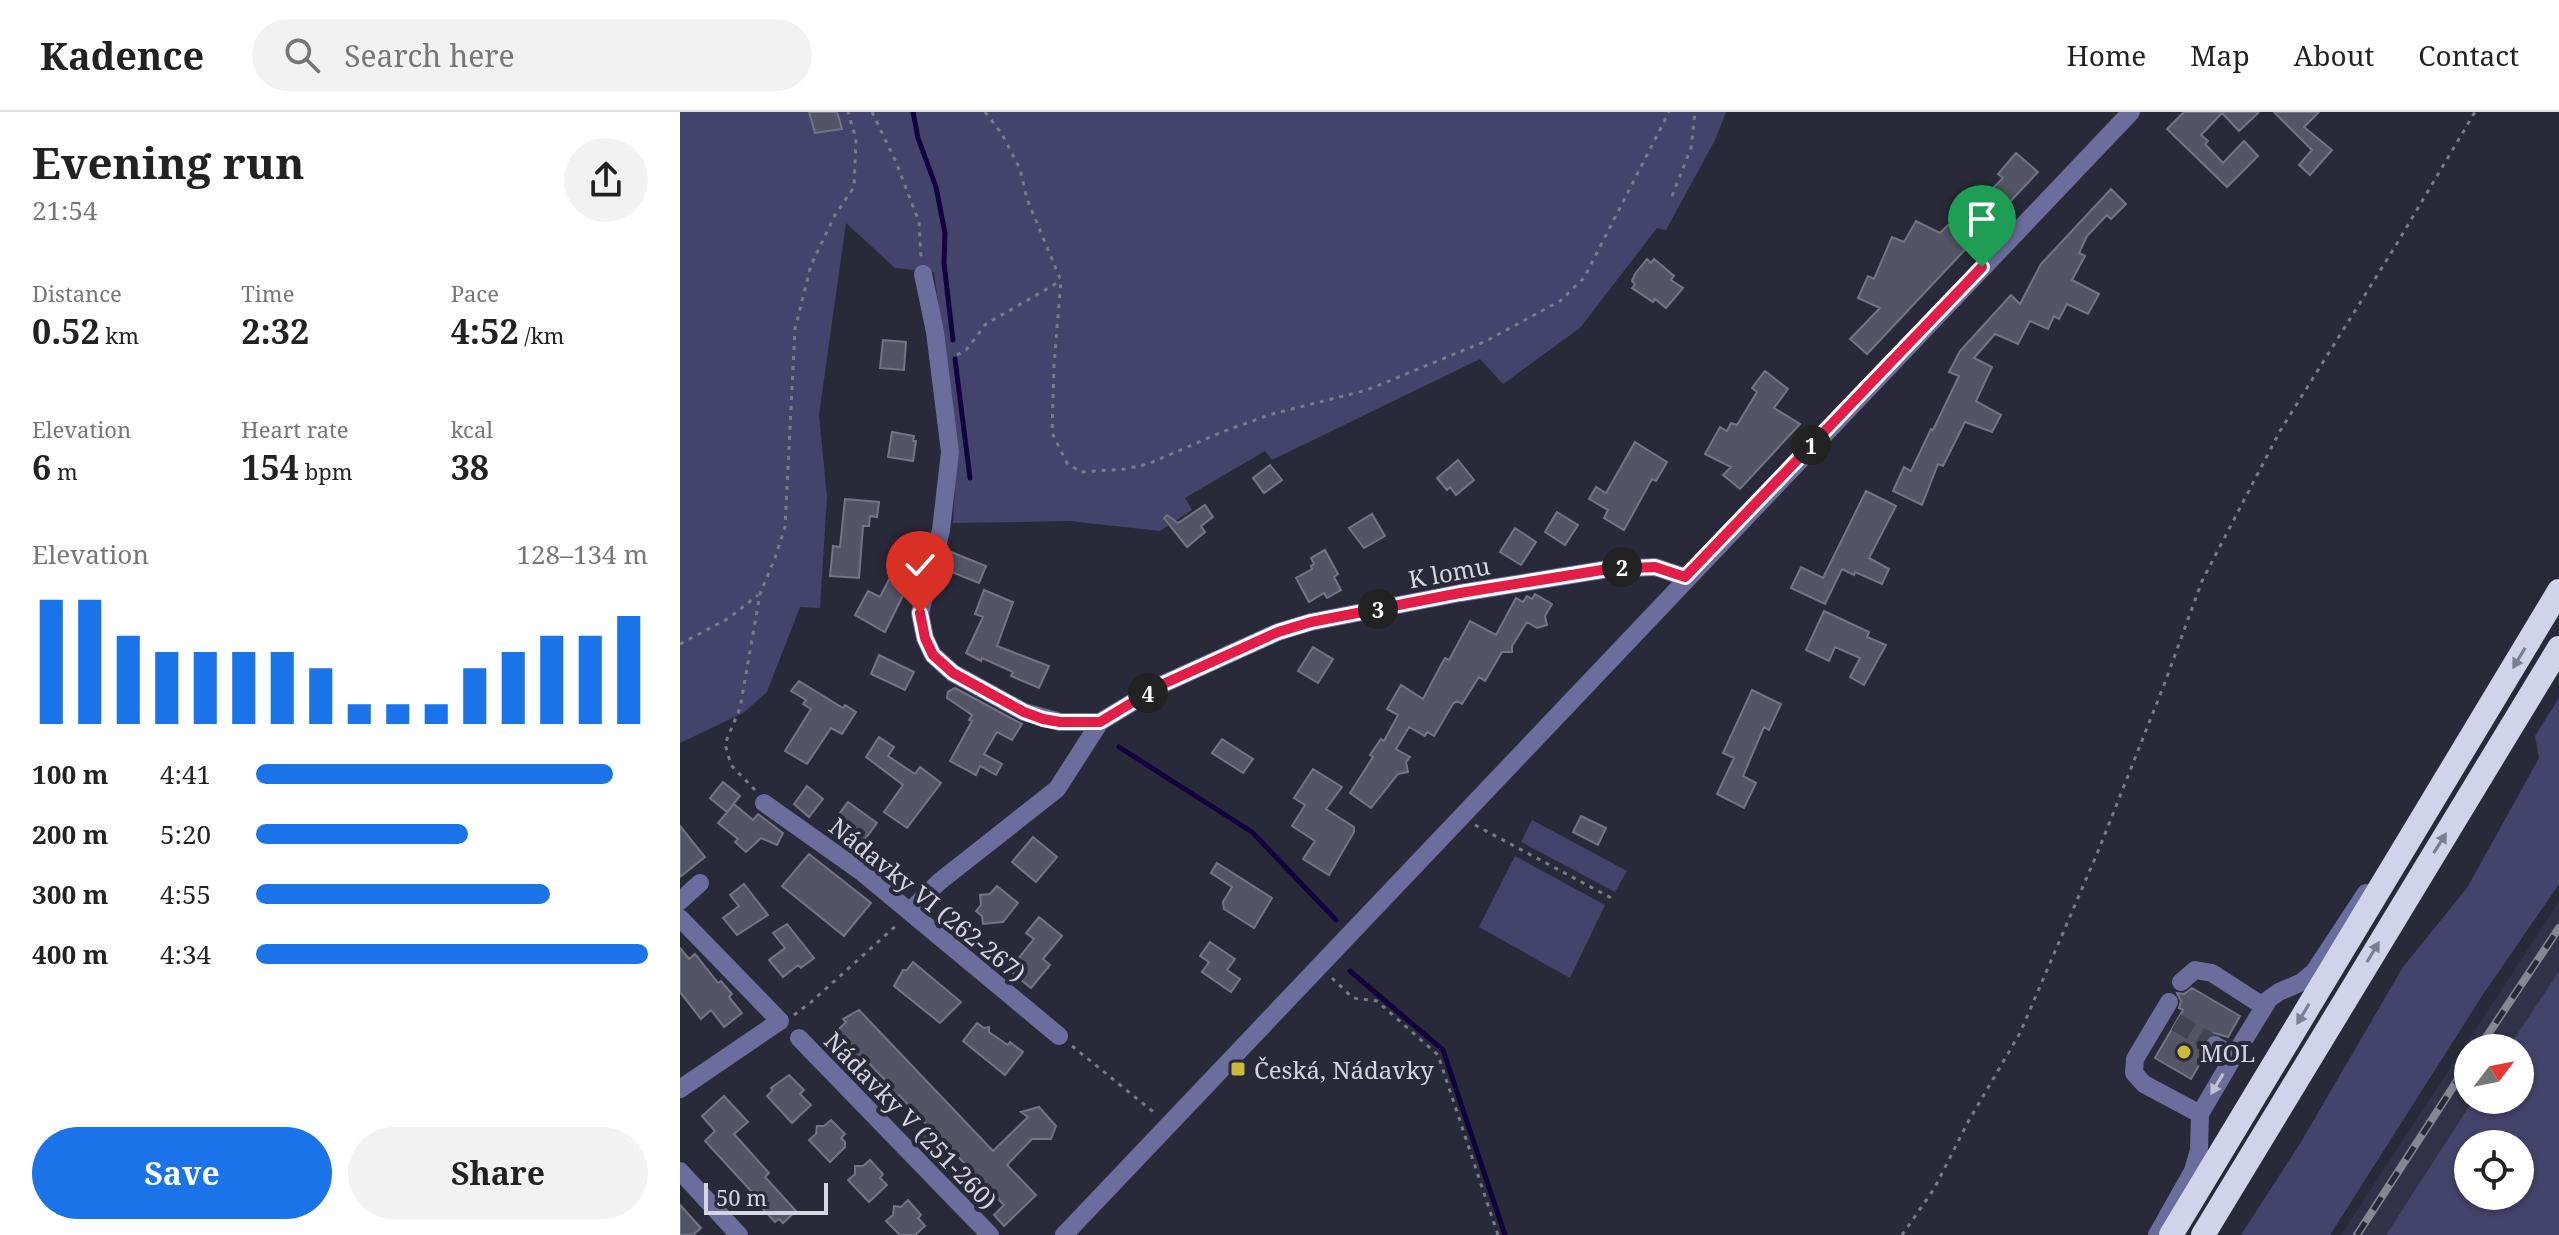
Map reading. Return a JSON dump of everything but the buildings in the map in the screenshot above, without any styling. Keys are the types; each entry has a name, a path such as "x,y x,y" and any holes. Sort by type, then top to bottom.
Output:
{"highway":[{"path":"2171,1235 2559,591"},
{"path":"2203,1235 2559,648"}],"street":[{"path":"1064,1235 1463,816 1685,577 2131,112"},
{"path":"923,274 950,452 941,530 920,613 925,638 933,655 953,673 1024,712 1060,722 1100,722"},
{"name":"K lomu","path":"910,911 939,882 1057,789 1100,722 1161,685 1278,632 1311,622 1460,593 1608,569 1655,567 1685,577"},
{"name":"Nádavky VI (262-267)","path":"764,803 863,873 1059,1036"},
{"path":"2157,1235 2198,1159 2200,1114 2263,1006 2279,992 2302,982 2314,972 2351,913 2432,804"},
{"path":"680,901 700,883"},
{"path":"680,918 780,1021 680,1089"},
{"path":"2181,982 2195,970 2207,971 2263,1006"},
{"path":"2169,1013 2135,1059 2134,1073 2144,1084 2200,1114"},
{"name":"Nádavky V (251-260)","path":"799,1038 990,1235"},
{"path":"2215,1045 2234,1056"},
{"path":"680,1171 739,1235"}],"path":[{"path":"764,803 731,765 725,744 740,708 760,594 785,527 795,329 811,265 835,215 854,187 856,139 848,112"},
{"path":"872,112 896,162 919,222 923,274"},
{"path":"985,112 1002,134 1020,169 1027,199 1061,281 1052,433 1067,463 1081,472 1148,464 1272,414 1367,390 1486,341 1560,301 1584,278 1669,112"},
{"path":"1672,196 1691,148 1695,112"},
{"path":"1902,1235 1934,1189 1968,1122 2020,1033 2099,849 2202,581 2280,431 2475,112"},
{"path":"939,364 966,350 986,324 1061,281"},
{"path":"680,644 729,618 760,594"},
{"path":"1463,816 1482,830 1615,900"},
{"path":"780,1021 810,1003 910,911"},
{"path":"1319,967 1353,998 1377,1001 1438,1055 1498,1235"},
{"path":"1059,1036 1157,1115"}],"shaded area":[{"path":"680,112 1726,112 1715,140 1666,230 1657,228 1580,328 1503,384 1480,359 1272,460 1265,451 1185,498 1192,510 1160,531 1069,521 953,523 957,447 934,272 895,268 846,223 819,415 827,497 820,608 800,607 767,692 743,713 680,743"},
{"path":"2559,698 2559,884 2458,1034 2454,1034 2454,1040 2330,1235 2241,1235 2301,1142 2403,967 2467,888 2539,758 2535,736"},
{"path":"1532,820 1627,871 1615,892 1521,842"},
{"path":"1515,856 1605,905 1570,978 1479,927"},
{"path":"2559,902 2559,971 2517,1034 2473,1034"},
{"path":"2559,971 2559,1235 2386,1235 2464,1114 2534,1114 2534,1034 2517,1034"},
{"path":"2454,1062 2454,1114 2464,1114 2386,1235 2341,1235"}],"waterway":[{"path":"913,112 918,138 936,187 945,233 944,263 953,340"},
{"path":"955,359 970,478"},
{"path":"1119,747 1252,832 1336,920"},
{"path":"1350,971 1443,1050 1505,1235"}],"tunnel":[{"path":"2176,1022 2215,1045"}],"railway":[{"path":"2488,1034 2559,928"},
{"path":"2357,1235 2454,1086"}],"place":[{"name":"MOL","path":"2184,1052"},
{"name":"Česká, Nádavky","path":"1238,1069"}],"route":[{"path":"920,613 925,638 933,655 953,673 1024,712 1043,719 1081,723 1100,722 1161,685 1278,632 1311,622 1608,569 1655,567 1685,577 1982,267"}]}
